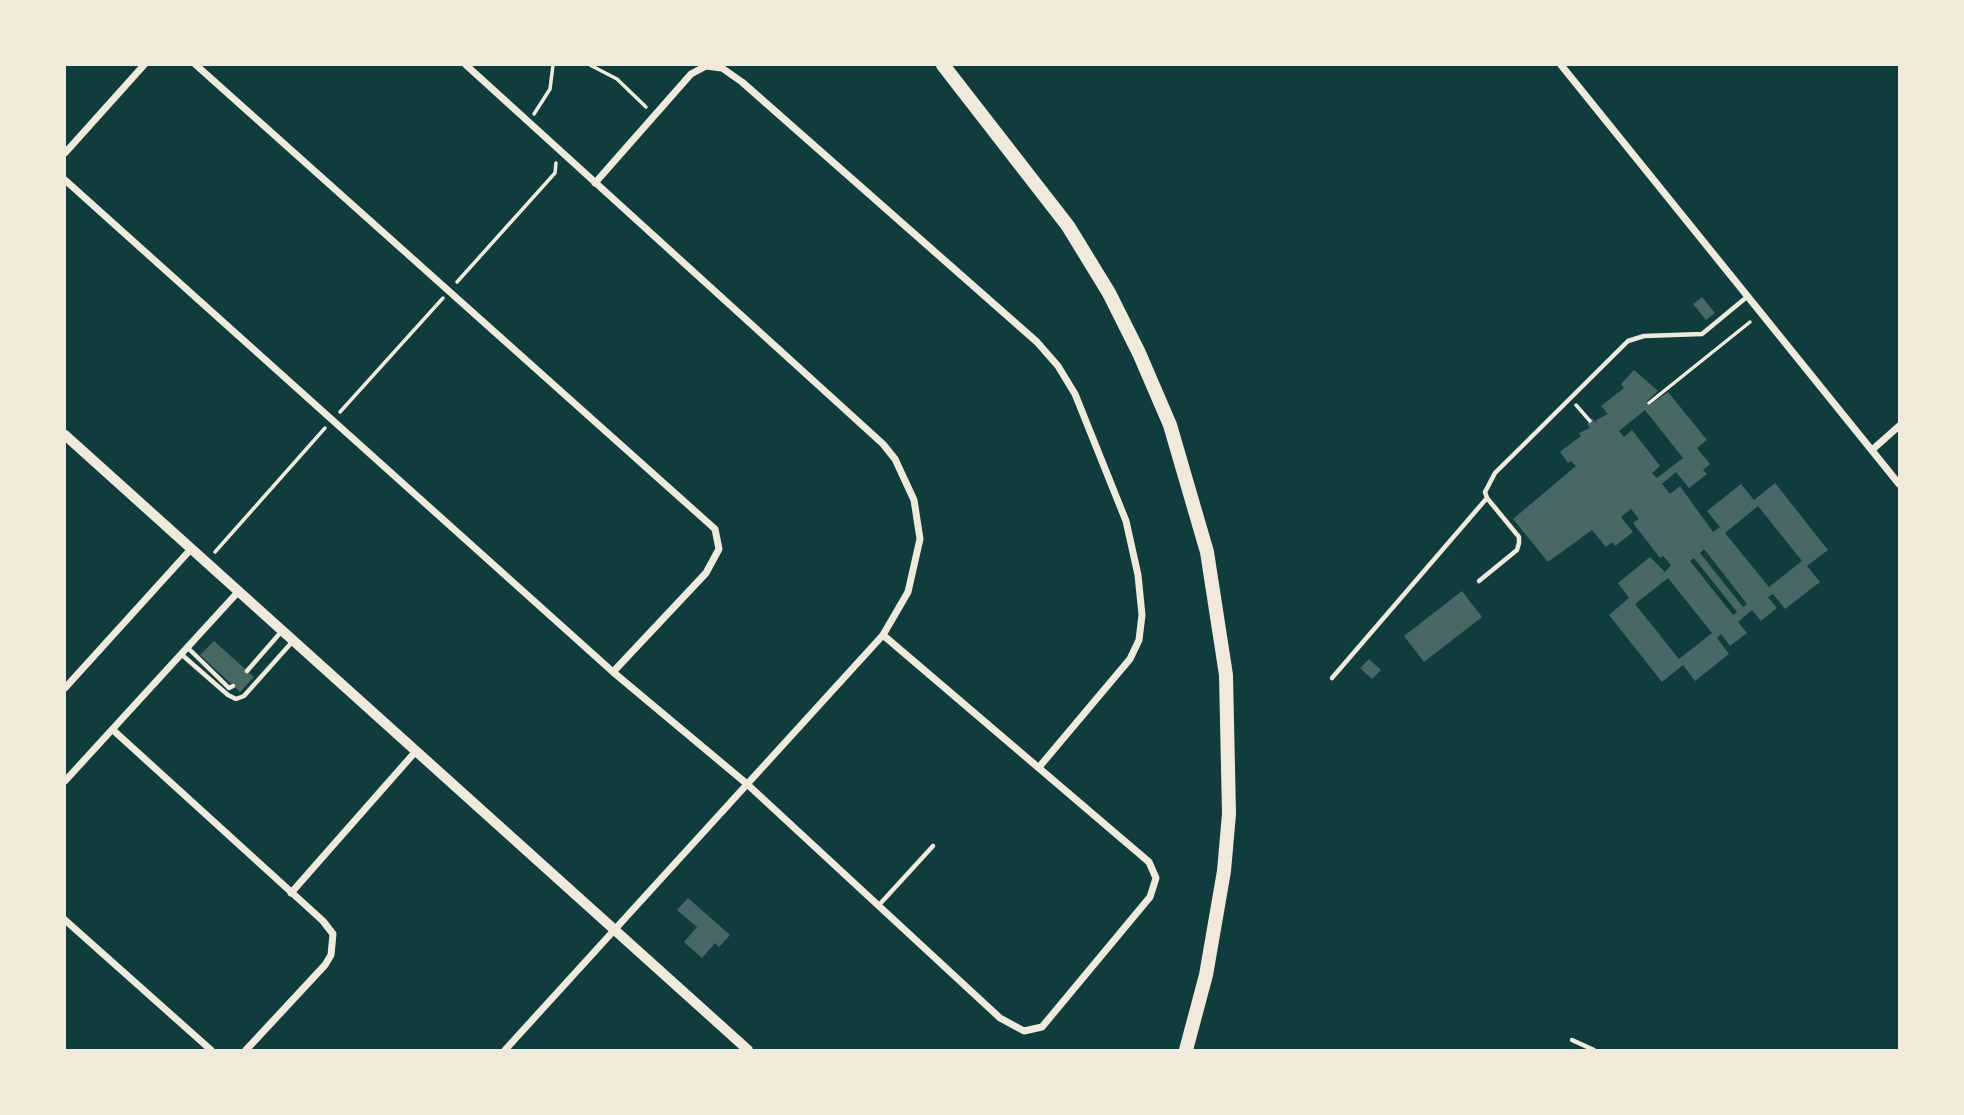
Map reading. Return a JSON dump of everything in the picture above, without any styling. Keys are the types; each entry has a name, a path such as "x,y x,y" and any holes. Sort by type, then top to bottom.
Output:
{"main road":[{"path":"943,65 1047,197 1109,293 1166,415 1207,552 1226,674 1229,814 1224,871 1209,962 1185,1050"}],"street":[{"path":"65,153 144,65"},
{"path":"196,65 715,529 719,548 706,573 613,672"},
{"path":"466,65 883,444 895,458 914,500 920,539 908,592 883,635 505,1050"},
{"path":"1560,65 1899,484"},
{"path":"595,183 699,69 713,66 732,74 1037,342 1067,379 1126,521 1138,575 1142,622 1139,640 1130,659 1040,766"},
{"path":"65,180 613,672 747,784 1000,1018 1024,1031 1042,1027 1150,897 1156,878 1149,862 1040,766 883,635"},
{"path":"1871,450 1899,426"},
{"path":"65,435 748,1050"},
{"path":"65,688 191,549"},
{"path":"65,781 238,592"},
{"path":"113,730 329,927 334,944 331,955 246,1050"},
{"path":"291,892 416,751"},
{"path":"65,920 211,1050"}],"lane":[{"path":"1479,582 1517,550 1519,543 1519,537 1487,498 1485,492 1495,473 1628,341 1644,336 1702,334 1748,296"},
{"path":"1332,678 1487,498"},
{"path":"247,671 282,631"},
{"path":"181,654 236,699 244,696 293,640"},
{"path":"188,647 229,688 233,687"},
{"path":"878,906 933,846"},
{"path":"1572,1040 1594,1050"}],"path":[{"path":"528,122 550,89 553,65"},
{"path":"590,65 617,79 655,116"},
{"path":"456,283 555,173 557,161"},
{"path":"338,413 444,297"},
{"path":"1649,403 1751,322"},
{"path":"1570,398 1590,421"},
{"path":"214,553 325,428"}],"building":[{"path":"1702,297 1715,313 1706,320 1693,304"},
{"path":"1634,370 1658,391 1647,401 1650,405 1668,392 1707,440 1697,448 1710,464 1703,470 1707,474 1689,488 1676,472 1662,484 1670,494 1680,486 1713,532 1720,527 1707,511 1741,484 1754,500 1775,483 1828,550 1807,566 1820,582 1785,609 1773,594 1768,597 1777,608 1761,621 1752,610 1738,622 1747,633 1730,646 1721,634 1717,638 1729,654 1695,681 1683,665 1662,682 1609,615 1629,598 1618,583 1650,557 1665,572 1671,565 1663,556 1660,558 1633,523 1639,519 1631,509 1621,517 1633,532 1615,546 1612,542 1606,547 1592,530 1548,562 1513,519 1576,466 1571,461 1568,463 1560,452 1581,436 1579,433 1590,428 1587,424 1592,418 1596,423 1596,420 1608,414 1601,406 1624,388 1621,384","holes":["1645,410 1683,458 1657,478 1652,473 1660,466 1632,430 1624,437 1619,431","1758,506 1802,561 1769,587 1725,533","1704,549 1747,604 1743,607 1700,553","1694,558 1737,612 1733,615 1690,561","1668,578 1712,633 1679,659 1635,604"]},
{"path":"1462,591 1482,617 1424,662 1404,636"},
{"path":"214,641 254,677 240,692 200,655"},
{"path":"1369,659 1381,670 1372,679 1360,668"},
{"path":"688,898 730,935 719,947 715,943 702,958 684,942 697,927 677,910"}]}
